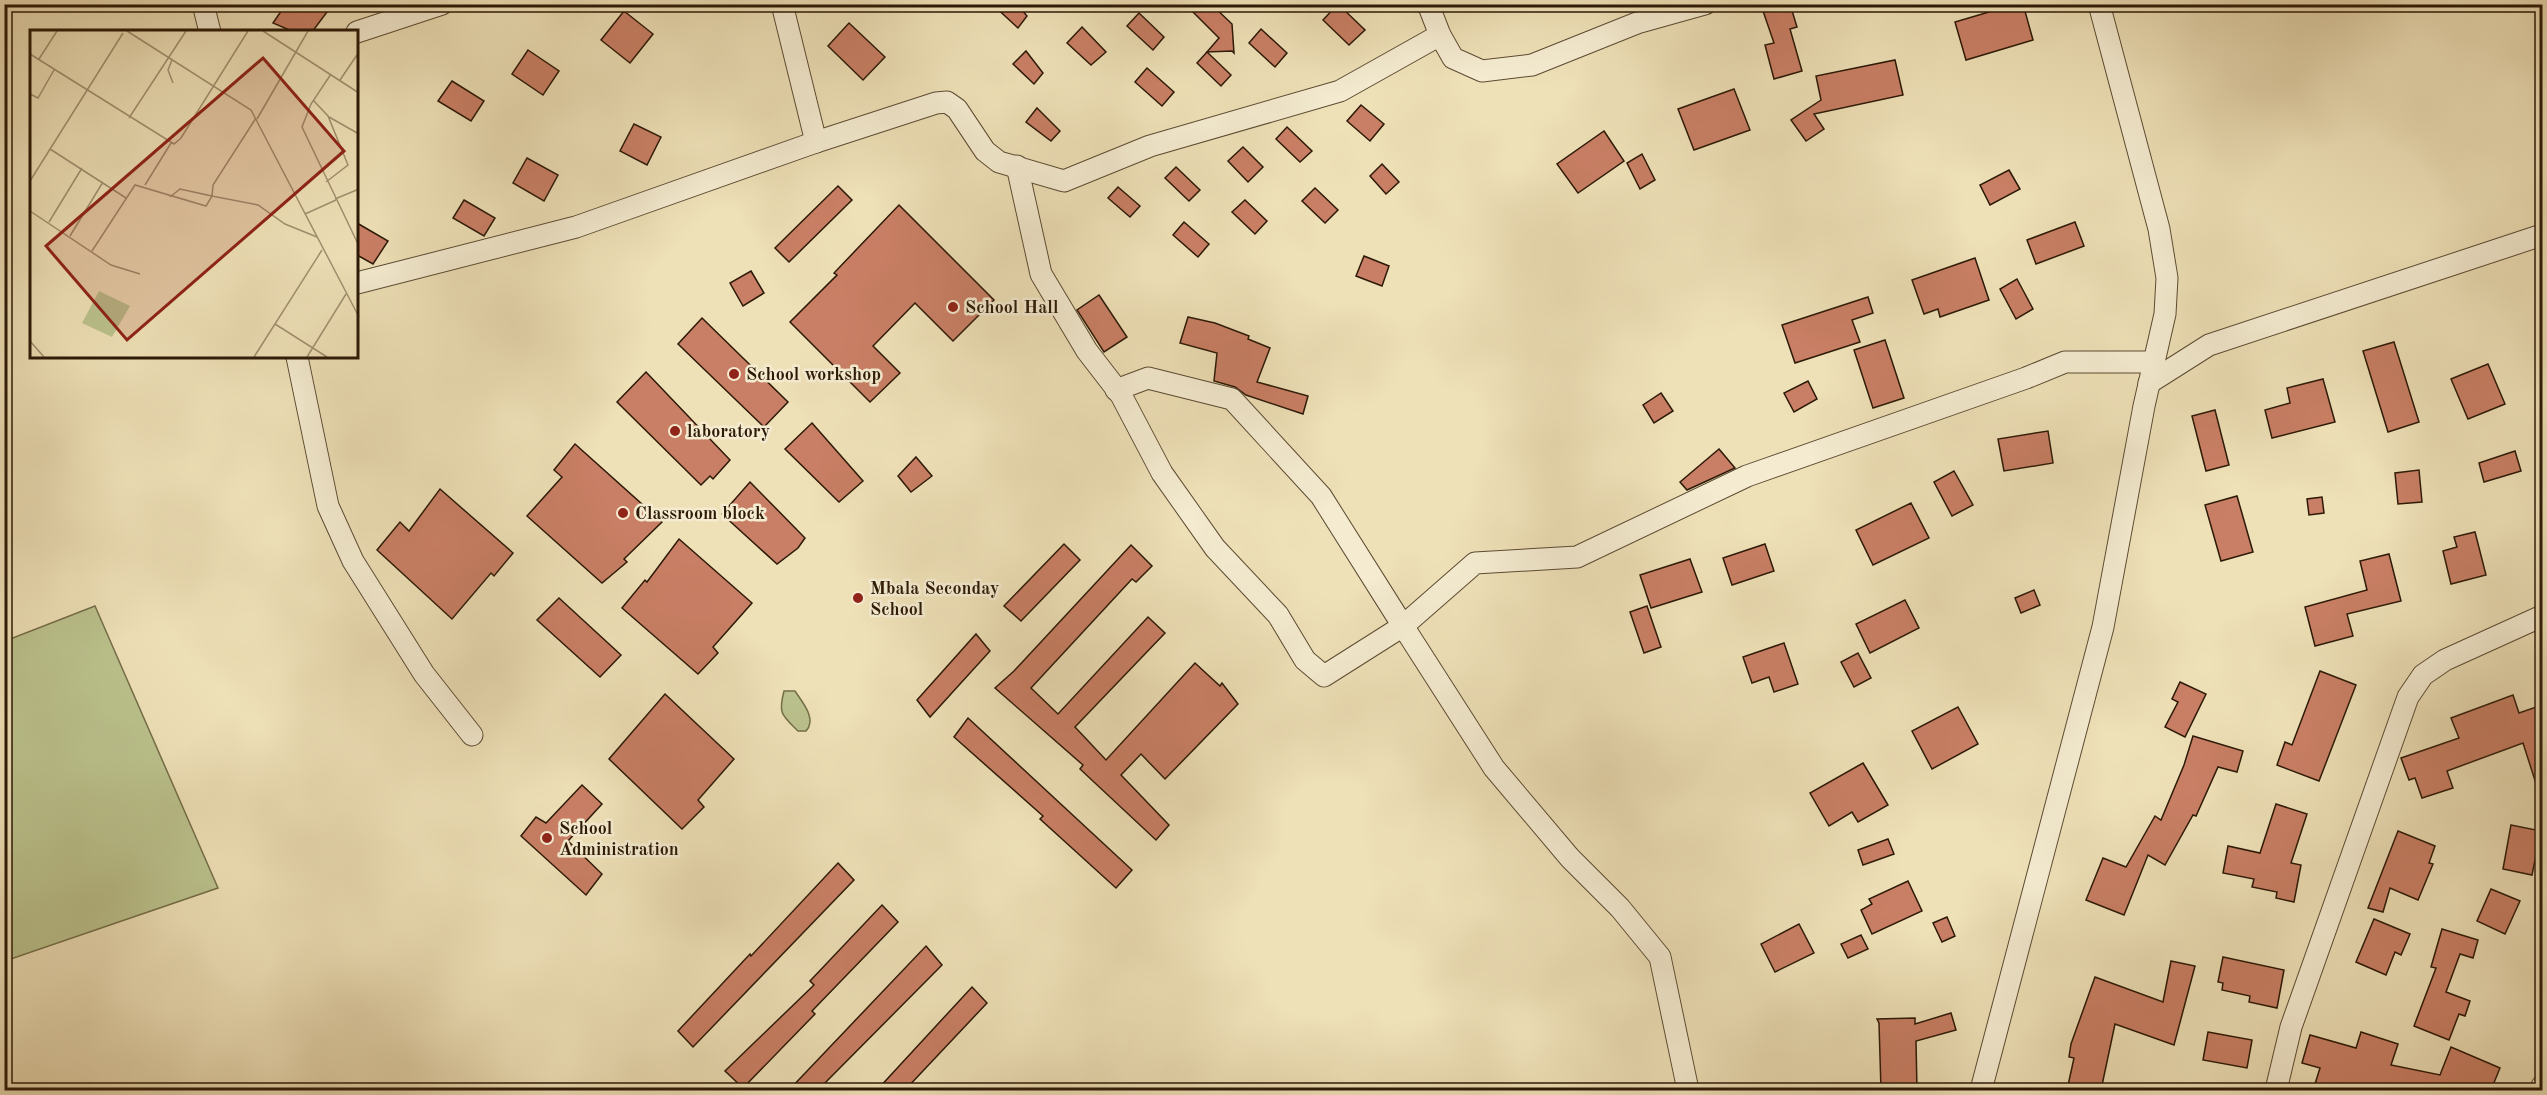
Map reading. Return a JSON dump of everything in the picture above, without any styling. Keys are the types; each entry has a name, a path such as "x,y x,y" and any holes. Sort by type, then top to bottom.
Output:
{"street":[{"path":"203,4 210,30"},
{"path":"358,32 442,4"},
{"path":"782,4 816,142"},
{"path":"1428,4 1440,35 1453,58 1482,71 1532,65 1637,23 1705,4"},
{"path":"1982,1090 2103,627 2164,314 2167,278 2159,229 2099,4"},
{"path":"358,283 576,227 816,142 936,103 946,102 957,109 985,151 999,162 1064,181 1150,146 1340,91 1440,35"},
{"path":"1017,166 1041,274 1087,351 1116,390 1162,473 1215,548 1278,615 1305,660 1324,676 1403,626 1475,563 1577,557 1747,476 2026,378 2065,362 2154,362"},
{"path":"2149,383 2209,345 2542,235"},
{"path":"297,358 328,506 353,561 424,674 472,735"},
{"path":"1116,390 1148,378 1232,399 1321,496 1494,768 1570,858 1620,908 1660,957 1688,1090"},
{"path":"2276,1090 2295,1017 2408,696 2423,675 2445,660 2542,616"},
{"path":"2541,1090 2542,1086"}],"green space":[{"path":"95,606 218,888 5,961 5,641"},
{"path":"784,691 795,691 805,706 810,721 806,731 798,731 783,714 781,705"}],"building":[{"path":"286,4 312,4 327,12 314,30 289,30 273,23"},
{"path":"992,4 1017,4 1027,16 1018,28"},
{"path":"1185,4 1211,4 1232,24 1234,53 1232,51 1207,52 1219,38"},
{"path":"1338,4 1365,30 1349,45 1323,20"},
{"path":"1790,4 1797,27 1790,29 1802,71 1774,79 1765,45 1774,43 1763,11"},
{"path":"2023,4 2033,40 1966,60 1955,22"},
{"path":"624,11 653,34 630,63 601,40"},
{"path":"1139,13 1164,37 1153,50 1127,26"},
{"path":"849,23 885,57 863,80 828,46"},
{"path":"1082,27 1106,52 1091,65 1067,43"},
{"path":"1261,29 1287,53 1275,67 1249,43"},
{"path":"528,50 559,71 543,95 512,74"},
{"path":"1026,51 1043,73 1034,84 1013,64"},
{"path":"1207,52 1231,75 1221,86 1197,63"},
{"path":"1895,60 1903,95 1814,114 1824,129 1806,141 1791,120 1821,100 1816,76"},
{"path":"1147,68 1174,92 1162,106 1135,82"},
{"path":"452,81 484,101 471,121 438,101"},
{"path":"1734,89 1750,130 1694,150 1678,109"},
{"path":"1361,105 1384,124 1370,141 1347,121"},
{"path":"1037,108 1060,131 1051,141 1026,122"},
{"path":"634,124 661,137 647,165 620,151"},
{"path":"1287,127 1312,151 1300,162 1276,139"},
{"path":"1604,131 1624,161 1578,193 1557,164"},
{"path":"1243,147 1263,167 1248,182 1228,161"},
{"path":"1642,154 1655,180 1640,189 1627,163"},
{"path":"527,158 558,175 544,201 513,183"},
{"path":"1382,164 1399,182 1386,194 1370,176"},
{"path":"1176,167 1200,190 1189,201 1165,178"},
{"path":"2009,170 2020,189 1990,205 1980,185"},
{"path":"838,186 852,200 789,262 775,248"},
{"path":"1118,187 1140,206 1130,217 1108,198"},
{"path":"1315,188 1338,210 1325,223 1302,201"},
{"path":"464,200 495,218 484,236 453,218"},
{"path":"1245,200 1267,221 1255,234 1232,212"},
{"name":"School Hall","path":"899,205 994,300 953,341 915,303 873,346 900,373 870,402 790,322 837,275 834,273"},
{"path":"1184,222 1209,244 1198,257 1173,235"},
{"path":"2075,222 2084,246 2036,264 2027,240"},
{"path":"358,224 388,241 373,264 358,256"},
{"path":"1364,256 1389,266 1382,286 1356,276"},
{"path":"1975,258 1989,300 1940,317 1938,309 1924,314 1912,280"},
{"path":"751,271 764,293 743,306 730,283"},
{"path":"2017,279 2033,309 2016,319 2000,289"},
{"path":"1099,295 1127,337 1104,352 1077,310"},
{"path":"1868,297 1873,313 1852,320 1860,342 1795,363 1782,325"},
{"path":"1188,317 1215,323 1249,336 1248,339 1270,348 1257,382 1308,396 1303,414 1246,395 1235,387 1214,381 1217,353 1180,343"},
{"name":"School workshop","path":"702,318 788,402 764,427 678,344"},
{"path":"1885,340 1904,398 1873,408 1854,350"},
{"path":"2394,342 2419,422 2388,432 2363,351"},
{"path":"2488,364 2505,404 2468,419 2451,379"},
{"name":"laboratory","path":"646,372 730,460 713,479 710,476 701,485 617,402"},
{"path":"2323,379 2335,422 2272,438 2265,410 2290,403 2287,388"},
{"path":"1808,381 1817,399 1794,412 1784,393"},
{"path":"1661,393 1673,411 1654,423 1643,405"},
{"path":"2215,410 2229,465 2206,471 2192,416"},
{"path":"812,423 863,481 839,502 785,449"},
{"path":"2048,431 2053,463 2004,471 1998,439"},
{"name":"Classroom block","path":"575,444 662,522 624,559 627,562 602,583 527,516 562,477 554,470"},
{"path":"1719,449 1735,468 1687,490 1680,482"},
{"path":"2515,451 2521,471 2484,482 2479,463"},
{"path":"916,457 932,476 911,492 898,476"},
{"path":"2419,470 2422,502 2398,504 2395,473"},
{"path":"1954,471 1973,505 1952,516 1934,482"},
{"name":"laboratory","path":"750,482 805,538 798,548 777,564 722,514"},
{"path":"440,489 513,553 494,576 491,573 452,619 377,550 400,522 409,531"},
{"path":"2237,496 2253,552 2221,561 2205,505"},
{"path":"2322,497 2324,513 2309,515 2307,499"},
{"path":"1911,503 1929,538 1873,565 1856,530"},
{"path":"2475,532 2486,575 2451,584 2443,551 2457,547 2454,537"},
{"name":"Classroom block","path":"679,539 752,603 713,647 718,653 698,674 622,608 645,580 647,582"},
{"path":"1064,544 1080,560 1021,621 1004,606"},
{"path":"1765,544 1774,571 1732,585 1723,558"},
{"path":"1131,545 1152,566 1136,582 1132,579 1031,688 1058,714 1148,617 1165,633 1075,727 1106,760 1195,663 1220,686 1222,683 1238,704 1165,779 1141,754 1121,775 1169,825 1156,840 1080,769 1083,765 995,688 1014,671"},
{"path":"2389,554 2401,601 2347,614 2353,636 2315,646 2305,607 2367,590 2360,561"},
{"path":"1690,559 1702,592 1651,608 1640,575"},
{"path":"2034,590 2040,605 2021,613 2015,598"},
{"path":"559,598 621,655 600,677 537,620"},
{"path":"1905,600 1919,628 1870,653 1856,624"},
{"path":"1647,606 1661,647 1644,653 1630,612"},
{"path":"976,634 990,651 930,717 917,700"},
{"path":"1784,643 1798,684 1774,692 1769,677 1752,683 1743,657"},
{"path":"1858,653 1871,678 1854,687 1841,662"},
{"path":"2320,671 2356,685 2319,781 2277,765 2285,742 2292,745"},
{"path":"2180,682 2206,694 2185,737 2165,727 2178,702 2172,699"},
{"path":"665,694 734,759 698,800 704,807 682,829 609,759"},
{"path":"2513,695 2519,713 2542,705 2542,792 2539,793 2523,743 2447,771 2453,788 2422,798 2415,778 2409,780 2401,758 2459,738 2451,718"},
{"path":"1958,707 1978,744 1932,769 1912,731"},
{"path":"968,718 1132,870 1116,888 1040,819 1043,816 954,737"},
{"path":"2193,736 2243,751 2237,772 2218,767 2196,816 2193,815 2165,865 2148,855 2124,915 2086,900 2103,858 2126,867 2155,816 2161,820 2184,765"},
{"path":"1863,763 1888,805 1858,822 1852,812 1829,826 1810,793"},
{"name":"School Administration","path":"582,785 602,804 568,841 602,874 586,895 521,836 536,817 546,823"},
{"path":"2276,804 2307,814 2291,863 2301,865 2294,902 2276,898 2277,892 2252,887 2254,879 2223,873 2228,846 2260,853"},
{"path":"2511,825 2541,831 2532,875 2503,869"},
{"path":"2398,831 2435,846 2429,863 2433,864 2418,900 2390,888 2383,912 2368,908"},
{"path":"1888,839 1894,854 1863,865 1858,850"},
{"path":"838,863 854,880 693,1047 678,1031"},
{"path":"1908,881 1922,911 1872,934 1861,910 1872,904 1869,899"},
{"path":"2491,889 2520,901 2505,934 2477,921"},
{"path":"882,905 898,922 812,1011 815,1014 743,1088 725,1071 814,985 810,981"},
{"path":"1947,917 1955,936 1942,942 1933,923"},
{"path":"2374,919 2410,934 2401,955 2395,952 2386,975 2356,962"},
{"path":"1799,924 1814,953 1775,972 1761,944"},
{"path":"2442,929 2478,940 2473,958 2460,954 2446,992 2470,1001 2465,1016 2459,1014 2449,1040 2414,1026 2436,968 2431,967"},
{"path":"1861,935 1868,949 1848,958 1841,944"},
{"path":"926,946 942,965 818,1090 789,1090"},
{"path":"2223,957 2284,970 2277,1008 2249,1002 2250,996 2222,990 2223,983 2218,982"},
{"path":"2171,961 2195,966 2174,1045 2115,1024 2101,1090 2067,1090 2074,1058 2069,1057 2071,1044 2095,977 2163,1002"},
{"path":"972,987 987,1003 905,1090 877,1090"},
{"path":"1951,1013 1956,1030 1916,1041 1917,1090 1881,1090 1877,1019 1915,1018 1915,1024"},
{"path":"2208,1032 2252,1040 2247,1068 2203,1060"},
{"path":"2361,1032 2398,1044 2391,1065 2440,1075 2451,1047 2500,1068 2491,1090 2338,1090 2315,1084 2320,1068 2302,1063 2310,1035 2356,1048"}],"place":[{"name":"School Hall","path":"953,307"},
{"name":"School workshop","path":"734,374"},
{"name":"laboratory","path":"675,431"},
{"name":"Classroom block","path":"623,513"},
{"name":"Mbala Seconday School","path":"858,598"},
{"name":"School Administration","path":"547,838"}]}
